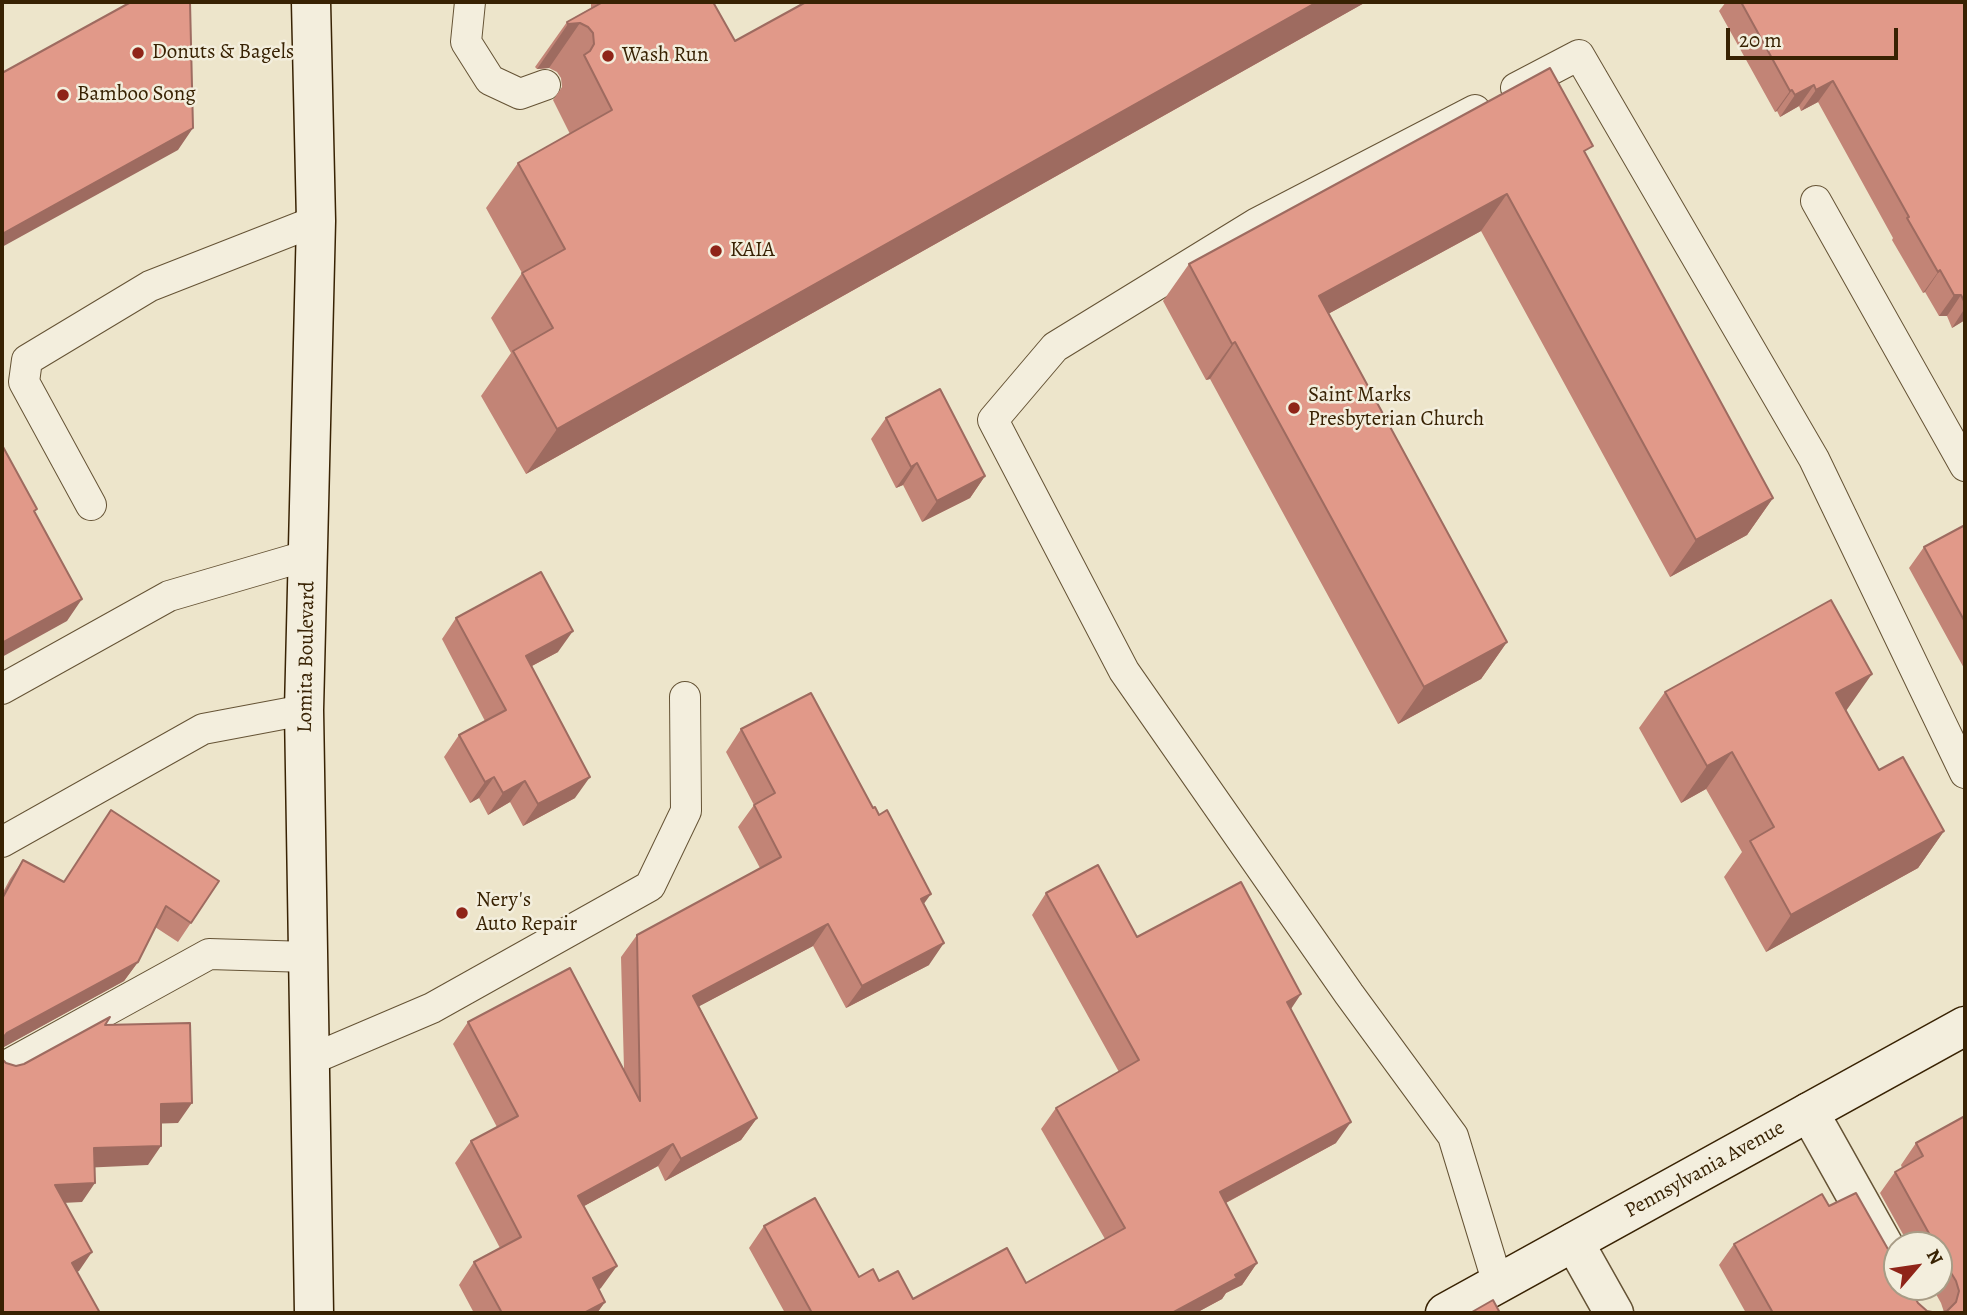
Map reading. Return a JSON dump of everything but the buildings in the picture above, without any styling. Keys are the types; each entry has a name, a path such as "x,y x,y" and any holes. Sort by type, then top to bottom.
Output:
{"main road":[{"name":"Lomita Boulevard","path":"312,2 316,222 304,710 314,1313"},
{"name":"Pennsylvania Avenue","path":"1445,1313 1965,1026"},
{"path":"1809,1112 1883,1243"},
{"path":"1574,1242 1614,1313"}],"lane":[{"path":"469,3 467,41 490,80 520,94 545,85"},
{"path":"1498,1284 1453,1136 1349,995 1124,671 993,420 1055,346 1257,223 1579,55 1814,459 1965,774"},
{"path":"1815,201 1965,466"},
{"path":"91,505 24,382 27,360 150,286 316,222"},
{"path":"2,690 169,596 309,555"},
{"path":"310,1060 432,1008 650,886 686,811 685,697"},
{"path":"2,842 203,729 304,710"},
{"path":"2,1068 209,954 308,957"}],"place":[{"name":"Donuts & Bagels","path":"138,53"},
{"name":"Wash Run","path":"608,56"},
{"name":"Bamboo Song","path":"63,95"},
{"name":"KAIA","path":"716,251"},
{"name":"Saint Marks Presbyterian Church","path":"1294,408"},
{"name":"Nery's Auto Repair","path":"462,913"}]}
